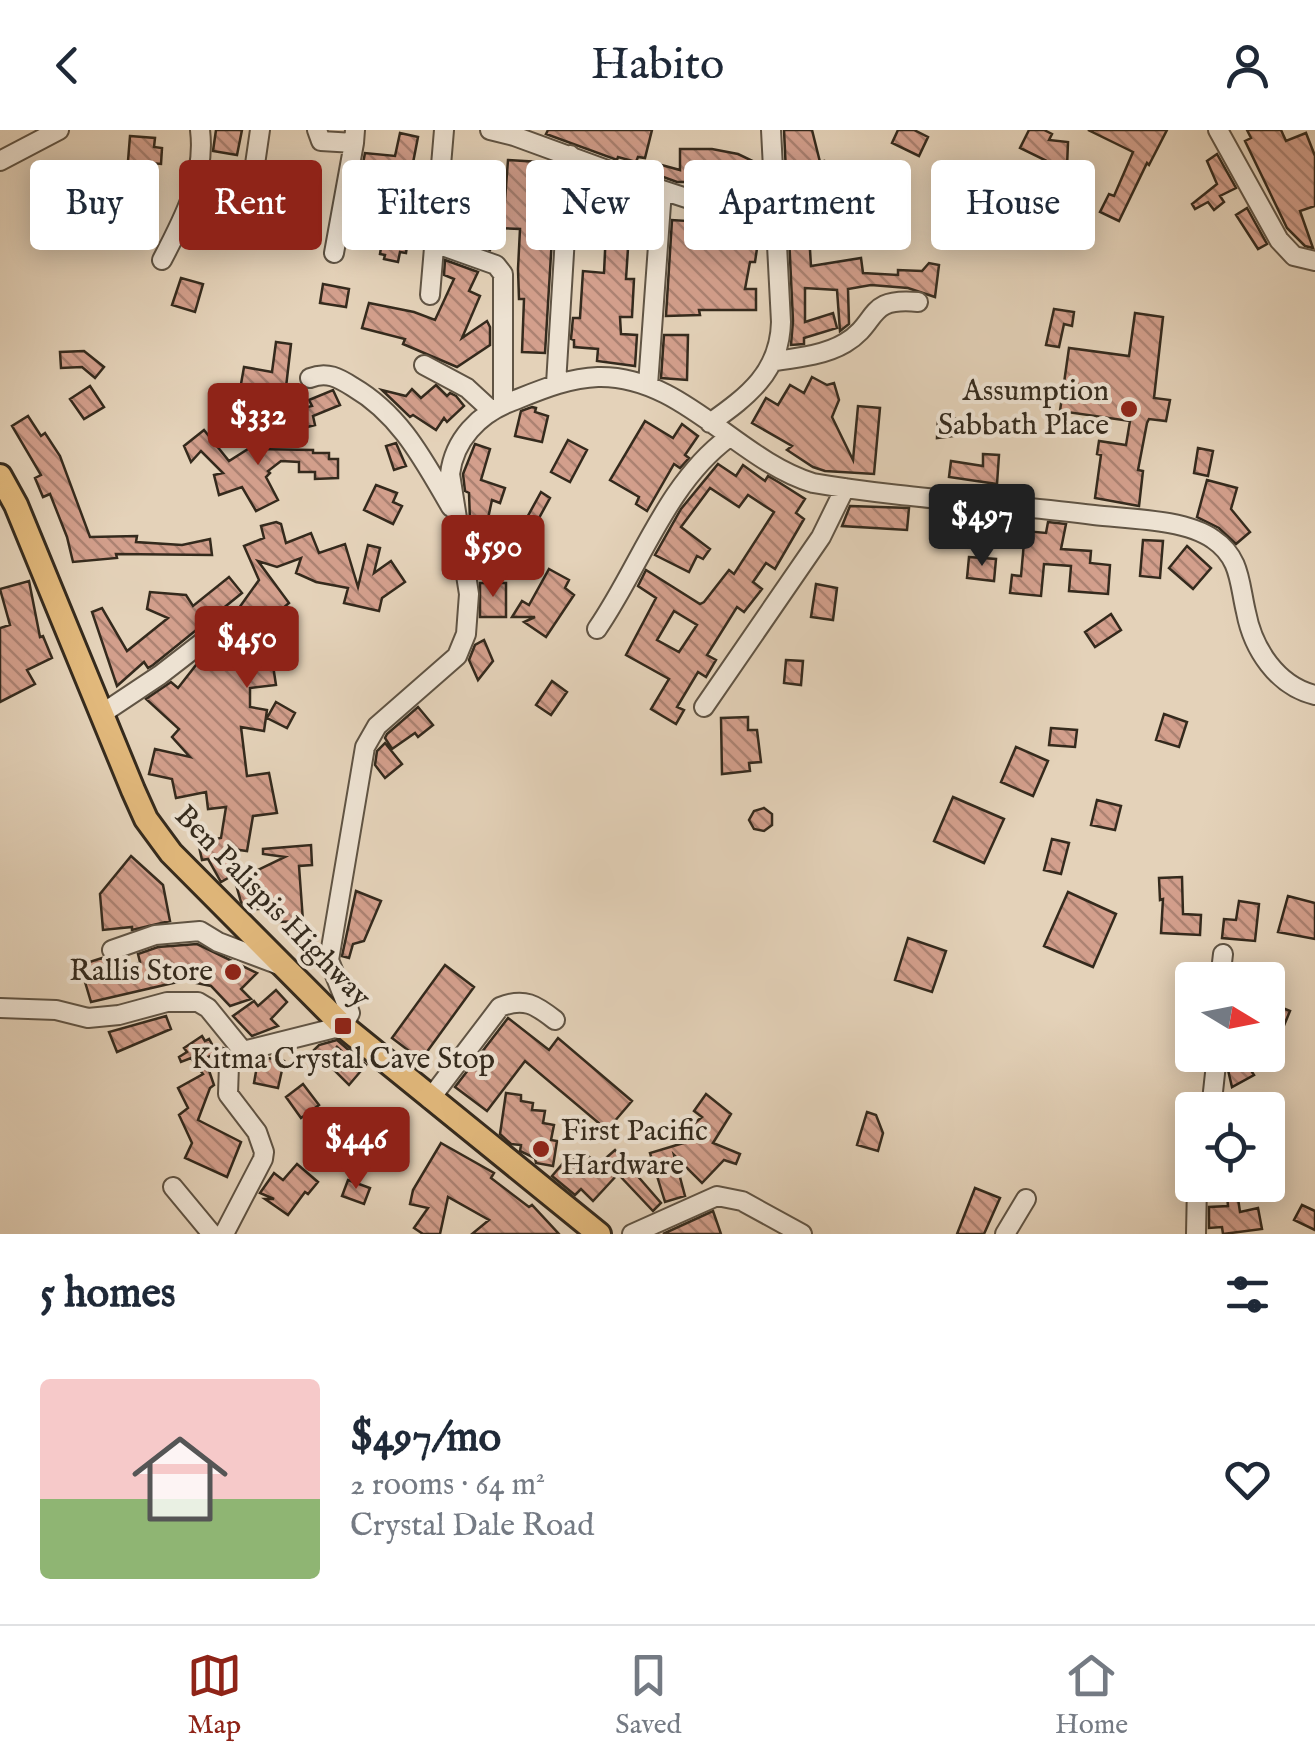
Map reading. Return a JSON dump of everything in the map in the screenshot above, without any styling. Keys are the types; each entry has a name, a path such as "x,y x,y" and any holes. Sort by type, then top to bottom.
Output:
{"main road":[{"name":"Ben Palispis Highway","path":"0,476 16,505 133,790 156,835 282,966 335,1032 430,1099 592,1231"}],"street":[{"path":"0,161 60,130"},
{"path":"199,160 200,130"},
{"path":"255,160 260,130"},
{"path":"317,130 321,141 354,137 334,253"},
{"path":"441,160 444,130"},
{"path":"490,130 535,136 581,160"},
{"path":"771,130 773,160"},
{"path":"1218,130 1279,240 1294,256 1315,260"},
{"path":"556,384 570,156"},
{"path":"162,260 179,228"},
{"path":"430,295 433,250"},
{"path":"454,250 496,265 503,274 498,408"},
{"path":"648,384 658,250"},
{"path":"710,423 750,392 779,352 782,322 777,250"},
{"path":"774,361 827,351 846,342 883,304 900,300 918,302"},
{"path":"424,366 498,408"},
{"path":"310,378 335,377 386,411 420,452 457,518"},
{"path":"224,1234 263,1159 264,1144 228,1094 230,1065 243,1051 335,1032 350,1013 329,960 366,747 376,726 456,656 461,647 466,634 469,594 450,474 452,458 471,427 498,408 556,384 595,377 648,384 791,476 845,488 1191,528 1232,556 1242,579 1245,611 1262,653 1288,685 1315,695"},
{"path":"598,629 676,495 710,452 728,438"},
{"path":"704,707 822,537 845,488"},
{"path":"104,713 213,634"},
{"path":"112,950 155,935 200,931 218,942 282,966"},
{"path":"1222,962 1223,954"},
{"path":"430,1099 500,1007 528,1001 555,1020"},
{"path":"0,1008 56,1010 88,1018 119,1016 167,1002 198,1002 208,1008 243,1051"},
{"path":"173,1186 212,1234"},
{"path":"632,1234 717,1196 742,1200 802,1234"},
{"path":"1006,1234 1026,1199"},
{"path":"1196,1234 1197,1202"}],"path":[{"path":"335,1032 364,1071"}],"building":[{"path":"216,130 242,130 237,155 213,151"},
{"path":"548,130 652,130 645,158 637,160 617,160 546,134"},
{"path":"784,130 812,130 820,160 785,160"},
{"path":"898,130 914,130 928,137 919,156 892,143"},
{"path":"1029,130 1044,130 1052,134 1049,140 1068,142 1067,160 1045,160 1020,148"},
{"path":"1088,130 1167,130 1119,221 1100,212 1109,194 1114,196 1133,152"},
{"path":"1247,130 1281,130 1286,141 1306,133 1315,156 1315,206 1300,211 1313,248 1305,246 1287,228 1245,141 1251,138"},
{"path":"400,133 418,137 414,160 364,160 365,153 395,156"},
{"path":"130,136 155,138 154,147 162,148 161,164 159,160 128,160"},
{"path":"680,149 712,149 751,160 684,160 684,182 664,177 664,166 680,170"},
{"path":"1217,154 1236,188 1220,196 1224,202 1214,210 1208,202 1195,209 1192,204 1217,184 1207,161"},
{"path":"508,160 526,161 526,250 551,250 545,353 522,352 520,229 506,228"},
{"path":"1247,208 1267,244 1258,249 1236,215"},
{"path":"672,220 684,221 684,250 757,250 755,262 750,262 745,289 756,289 756,310 699,310 700,315 666,316"},
{"path":"381,250 406,250 400,252 398,262 380,254"},
{"path":"605,250 628,250 626,279 634,279 632,317 620,317 621,334 637,335 635,366 597,361 598,349 574,347 571,339 573,318 580,318 583,271 604,273"},
{"path":"790,250 810,250 811,266 861,258 863,273 898,275 898,270 922,271 929,263 939,265 935,297 908,288 871,285 848,289 849,324 840,331 837,290 805,288 805,322 833,313 837,328 804,338 804,344 791,345"},
{"path":"445,260 478,272 469,291 480,296 462,338 487,321 490,327 490,345 457,367 403,344 405,339 362,328 369,303 435,320 454,279 444,275"},
{"path":"181,278 203,284 195,312 172,305"},
{"path":"323,284 349,289 346,307 320,303"},
{"path":"1054,309 1074,312 1072,326 1064,324 1059,347 1046,345"},
{"path":"1135,313 1163,317 1154,398 1170,400 1166,421 1149,419 1147,423 1138,470 1143,471 1139,506 1095,498 1099,441 1126,445 1130,421 1060,411 1069,348 1129,356"},
{"path":"664,335 688,335 687,380 661,378"},
{"path":"276,342 291,344 283,413 312,406 309,400 333,390 340,405 313,416 315,425 249,442 254,412 268,413 271,393 241,384 244,367 272,372"},
{"path":"84,351 104,367 95,378 82,367 61,368 60,352"},
{"path":"812,377 827,385 834,383 839,400 832,417 853,460 858,406 880,408 874,474 813,467 787,450 792,446 752,423 766,398 778,405 790,385 804,393"},
{"path":"436,385 447,396 456,396 464,406 447,422 444,418 436,430 413,415 410,417 382,390 406,396 412,389 421,398"},
{"path":"90,386 104,407 84,419 70,399"},
{"path":"532,407 548,416 542,442 515,436 521,411"},
{"path":"28,416 60,456 90,537 137,536 136,542 182,545 210,539 212,555 116,554 117,558 73,562 50,494 43,497 35,478 41,475 12,426"},
{"path":"938,417 963,419 962,435 937,438"},
{"path":"645,421 673,438 682,424 698,436 685,455 689,458 680,468 674,464 647,511 636,504 639,497 610,480"},
{"path":"204,430 229,461 248,449 313,450 329,453 329,459 338,459 338,478 315,479 315,472 299,472 299,462 281,461 266,477 278,500 256,511 242,487 219,495 214,475 223,473 201,451 191,462 184,446"},
{"path":"568,440 587,450 570,482 551,472"},
{"path":"396,443 406,466 394,470 386,446"},
{"path":"475,444 490,449 481,480 505,488 500,503 492,500 487,523 470,520 469,493 465,491 463,474"},
{"path":"1198,448 1213,451 1208,476 1194,473"},
{"path":"983,454 999,455 997,484 949,477 951,461 983,466"},
{"path":"718,464 736,476 743,465 765,481 768,476 805,499 796,513 804,519 775,569 766,563 753,582 762,589 744,612 737,607 707,655 716,660 706,677 698,672 677,707 684,710 676,724 651,709 669,679 626,655 656,598 638,586 646,570 700,604 704,602 729,570 734,574 774,512 748,495 739,507 710,488 681,527 710,549 703,559 697,556 689,572 655,555 681,509","holes":["674,611 697,625 679,652 657,640"]},
{"path":"1207,480 1237,488 1231,509 1250,532 1236,544 1219,528 1197,517"},
{"path":"376,485 397,493 393,502 402,506 393,524 364,510"},
{"path":"541,492 550,498 533,529 524,523"},
{"path":"850,506 909,508 907,530 842,526"},
{"path":"1048,522 1066,524 1061,549 1091,551 1090,563 1110,565 1108,594 1069,591 1071,566 1044,564 1041,596 1010,593 1012,575 1021,576 1025,531 1046,533"},
{"path":"281,524 286,543 311,533 319,553 345,544 358,587 368,545 380,548 374,573 391,561 405,582 382,598 379,611 344,603 348,588 316,582 296,573 301,558 277,567 258,561 289,603 228,655 270,646 276,685 250,688 250,707 267,710 264,731 241,727 247,776 269,773 277,813 253,816 247,851 232,849 242,870 221,882 208,859 202,860 198,842 221,838 226,807 208,809 206,792 176,798 172,779 149,774 155,749 190,757 172,737 179,729 146,699 171,682 178,688 200,660 224,640 224,629 259,580 244,546 264,538 261,526"},
{"path":"1143,540 1163,541 1160,578 1140,576"},
{"path":"1187,546 1211,568 1193,589 1169,568"},
{"path":"969,557 996,559 994,581 967,578"},
{"path":"549,569 569,580 565,588 574,595 546,637 524,622 535,617 512,617 522,601 529,605"},
{"path":"229,577 242,593 153,665 148,668 144,662 117,686 92,612 102,608 127,651 168,618 147,609 150,592 186,595 193,606"},
{"path":"29,581 40,637 43,636 52,658 27,670 35,684 0,702 0,628 10,625 0,589"},
{"path":"480,583 506,583 506,617 480,617"},
{"path":"816,584 837,588 833,620 811,617"},
{"path":"1111,614 1121,630 1095,647 1085,632"},
{"path":"484,640 493,661 478,680 469,660 475,645"},
{"path":"786,660 803,661 801,685 784,683"},
{"path":"552,681 567,692 551,715 536,705"},
{"path":"276,702 295,713 287,728 267,718"},
{"path":"418,707 433,725 392,749 385,738 387,734"},
{"path":"1164,714 1187,722 1179,747 1156,740"},
{"path":"748,717 748,730 757,730 761,762 749,763 750,771 722,774 721,718"},
{"path":"1051,728 1077,730 1075,747 1049,745"},
{"path":"385,743 402,764 385,778 375,765 377,751"},
{"path":"1016,747 1048,761 1033,796 1001,782"},
{"path":"953,797 1004,819 984,863 934,841"},
{"path":"1097,800 1121,806 1115,830 1091,825"},
{"path":"764,808 772,814 772,825 764,831 754,829 749,820 754,811"},
{"path":"1052,839 1069,843 1061,874 1044,870"},
{"path":"311,845 312,865 299,866 303,921 277,922 276,907 249,910 241,902 235,881 285,857 263,854 263,849"},
{"path":"131,856 163,885 170,921 132,930 103,930 100,894"},
{"path":"1182,877 1183,914 1201,915 1200,935 1161,933 1163,899 1160,900 1159,878"},
{"path":"356,891 381,901 364,941 353,944 349,958 342,956"},
{"path":"1068,892 1116,914 1093,967 1044,946"},
{"path":"1288,896 1315,903 1315,939 1278,932"},
{"path":"1239,901 1259,904 1255,941 1222,938 1224,919 1236,920"},
{"path":"908,938 946,951 932,992 895,980"},
{"path":"197,944 257,973 241,989 251,999 230,1006 211,986 192,982 183,970 186,980 91,1002 80,965 102,958 110,971 140,962 138,954 158,947"},
{"path":"445,965 474,987 421,1060 392,1038"},
{"path":"276,990 287,1002 271,1019 278,1026 252,1036 233,1016 254,1001 258,1006"},
{"path":"166,1016 171,1029 117,1052 109,1032"},
{"path":"508,1018 549,1050 558,1038 632,1101 607,1130 525,1061 487,1111 455,1087"},
{"path":"202,1036 213,1046 223,1048 205,1059 214,1085 198,1120 241,1142 227,1177 185,1158 192,1143 179,1115 188,1108 178,1088 203,1074 191,1058 181,1062 179,1057 187,1052 184,1048"},
{"path":"337,1040 366,1065 349,1085 314,1050"},
{"path":"258,1060 284,1061 278,1088 254,1083"},
{"path":"1228,1072 1254,1075 1232,1087"},
{"path":"303,1084 319,1105 301,1118 286,1097"},
{"path":"506,1093 521,1095 521,1101 533,1103 532,1110 545,1111 543,1123 554,1125 551,1140 557,1141 553,1166 536,1163 535,1158 520,1151 521,1145 511,1144 500,1134"},
{"path":"706,1094 731,1114 713,1143 740,1154 736,1164 724,1160 702,1183 674,1155 685,1196 665,1202 650,1153 690,1141 683,1133 702,1117 694,1111"},
{"path":"867,1112 876,1115 883,1133 878,1151 857,1145"},
{"path":"441,1143 494,1173 491,1178 529,1207 532,1205 559,1234 472,1234 489,1220 448,1197 440,1234 423,1234 414,1228 428,1208 410,1204 413,1190"},
{"path":"615,1150 661,1203 653,1211 618,1174 593,1201 581,1189 575,1195 552,1176 570,1155 578,1161 585,1153 598,1165"},
{"path":"297,1164 318,1182 288,1215 265,1199 274,1199 260,1193 274,1173 283,1180"},
{"path":"348,1180 370,1188 364,1204 342,1196"},
{"path":"975,1188 1000,1198 984,1234 957,1234"},
{"path":"1228,1202 1239,1202 1240,1212 1258,1208 1262,1229 1223,1234 1222,1227 1209,1228 1209,1207 1228,1206"},
{"path":"1302,1205 1315,1211 1315,1230 1294,1220"},
{"path":"713,1211 721,1234 663,1234"}],"place":[{"name":"Assumption Sabbath Place","path":"1129,409"},
{"name":"Rallis Store","path":"233,972"},
{"name":"Kitma Crystal Cave Stop","path":"343,1026"},
{"name":"First Pacific Hardware","path":"541,1149"}]}
